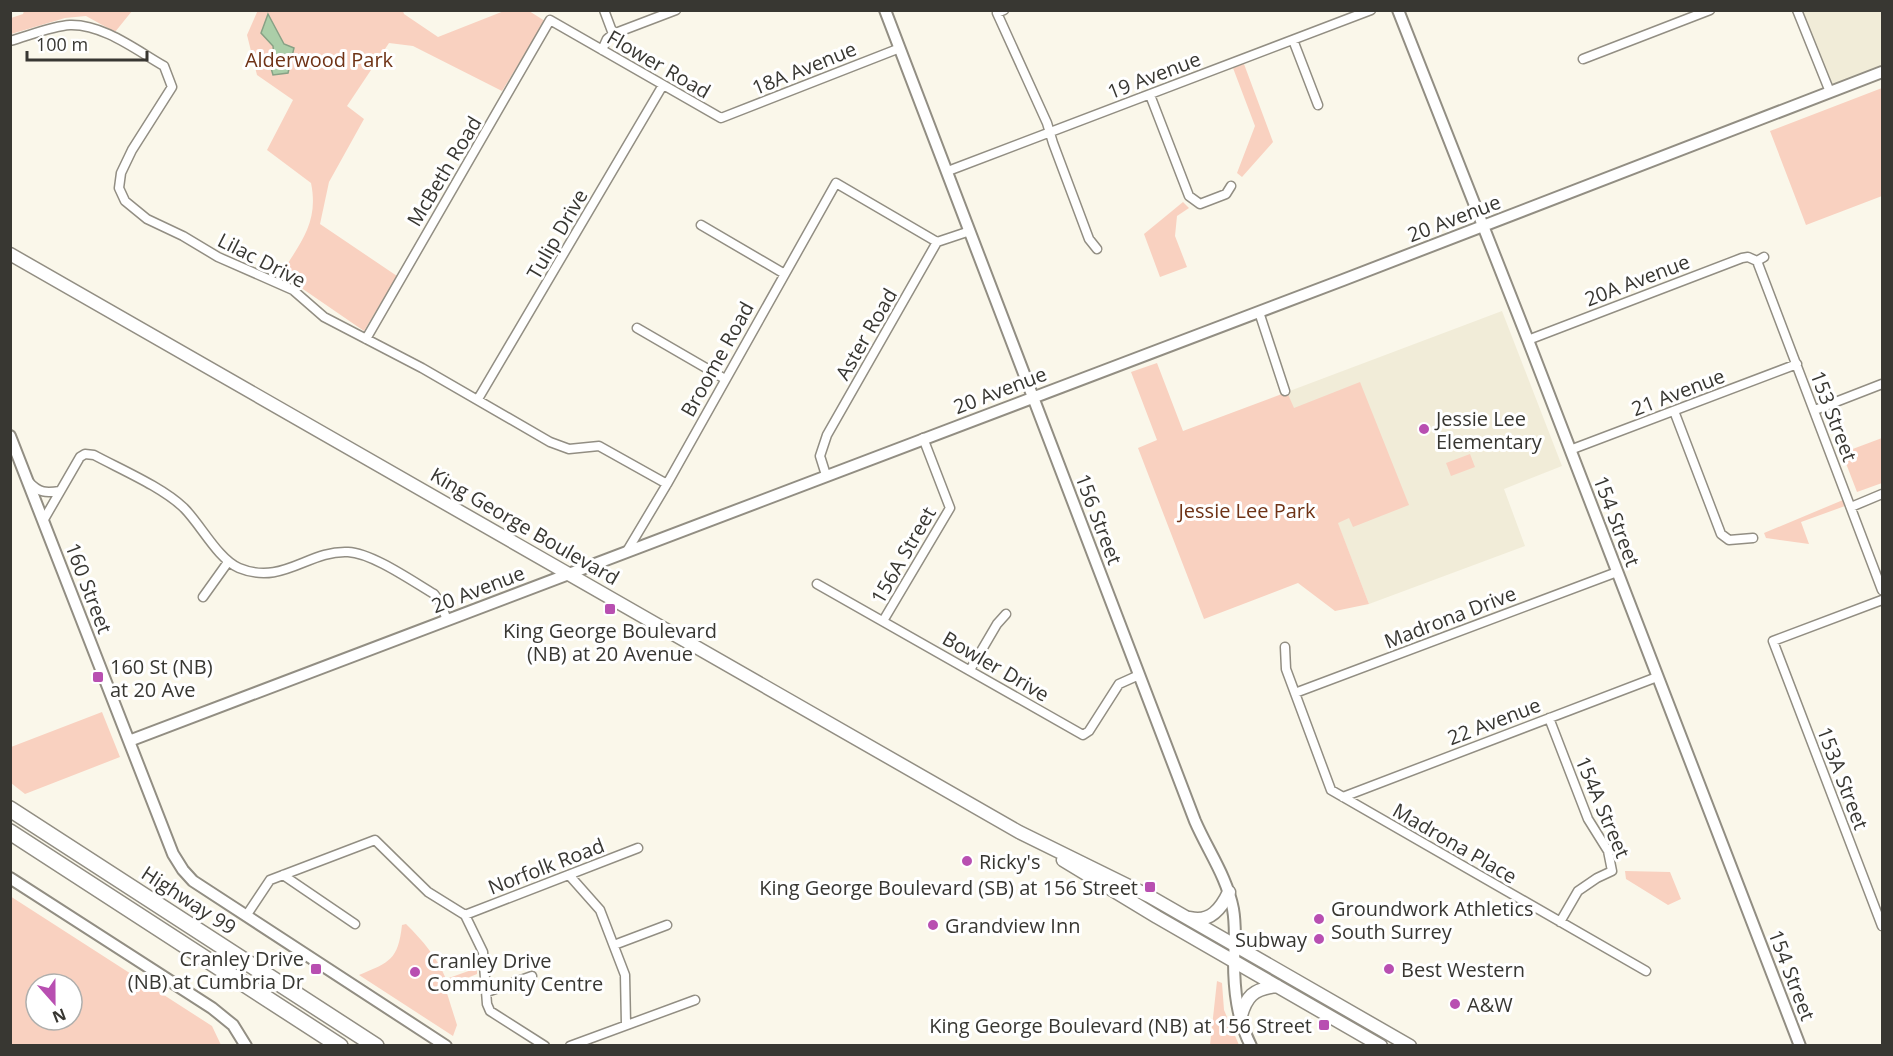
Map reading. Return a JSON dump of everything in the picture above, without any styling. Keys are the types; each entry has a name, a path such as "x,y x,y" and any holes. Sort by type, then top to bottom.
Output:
{"highway":[{"name":"Highway 99","path":"10,809 376,1046"},
{"name":"Highway 99","path":"10,832 340,1046"}],"main road":[{"name":"King George Boulevard","path":"10,254 1019,832 1125,898 1277,986 1366,1041 1381,1046"},
{"name":"King George Boulevard","path":"1019,832 1104,873 1188,918 1410,1046"},
{"path":"1188,918 1204,919 1215,914 1223,905 1229,892"},
{"path":"1240,1019 1244,1004 1255,991 1277,986"},
{"path":"1366,1041 1376,1034 1398,1046"}],"street":[{"path":"604,10 613,34"},
{"path":"602,50 607,39 613,34 676,10"},
{"name":"156 Street","path":"885,10 1195,821 1224,877 1234,911 1237,1002 1240,1019 1251,1046"},
{"path":"1004,10 997,13 1047,123 1089,239 1097,249"},
{"name":"19 Avenue","path":"948,171 1371,10"},
{"name":"154 Street","path":"1398,10 1528,340 1800,1046"},
{"path":"1583,59 1710,10"},
{"path":"1797,10 1830,92"},
{"name":"Flower Road","path":"550,20 721,118"},
{"name":"McBeth Road","path":"366,339 550,20"},
{"name":"Lilac Drive","path":"10,41 68,25 88,27 106,34 164,66 172,87 132,150 121,173 119,188 125,201 147,219 183,236 218,257 293,290 324,317 478,399 550,442 569,449 598,446 667,484"},
{"path":"1293,40 1318,105"},
{"name":"18A Avenue","path":"721,118 900,48"},
{"name":"20 Avenue","path":"129,741 1259,312 1882,72"},
{"name":"Tulip Drive","path":"478,399 663,86"},
{"path":"1149,95 1188,196 1200,204 1226,194 1231,186"},
{"name":"Broome Road","path":"627,551 836,183 937,242"},
{"path":"701,225 783,273"},
{"path":"937,242 970,231"},
{"name":"Aster Road","path":"826,475 820,456 827,435 937,242"},
{"name":"20A Avenue","path":"1528,340 1742,258 1761,259"},
{"name":"153 Street","path":"1761,259 1797,364 1882,590"},
{"path":"1259,312 1285,391"},
{"path":"637,328 725,379"},
{"name":"21 Avenue","path":"1570,450 1797,364"},
{"path":"1815,410 1882,384"},
{"path":"1674,411 1721,534 1730,540 1752,538"},
{"name":"160 Street","path":"10,436 173,854 193,881 446,1046"},
{"name":"156A Street","path":"883,621 950,508 923,438"},
{"path":"43,521 80,457 85,454 94,454 170,496 184,508 228,562 238,568 251,572 278,573 333,552 365,555 434,594 447,620"},
{"path":"28,481 36,490 46,494 60,491"},
{"path":"1851,507 1882,494"},
{"path":"203,597 228,562"},
{"name":"Madrona Drive","path":"1295,693 1617,572"},
{"name":"Bowler Drive","path":"817,584 1083,735 1089,732 1119,684 1139,675"},
{"name":"153A Street","path":"1882,600 1773,641 1882,927"},
{"path":"970,670 997,624 1006,614"},
{"path":"1285,647 1286,669 1331,790 1342,797"},
{"name":"22 Avenue","path":"1342,797 1658,676"},
{"name":"154A Street","path":"1549,718 1588,819 1608,851 1612,871 1578,891 1560,922"},
{"name":"Madrona Place","path":"1342,797 1646,971"},
{"path":"246,916 270,880 375,840 428,892 465,915 483,952 487,1004 490,1011 545,1046"},
{"name":"Norfolk Road","path":"465,915 638,848"},
{"path":"283,875 355,924"},
{"path":"569,875 600,910 614,945 625,975 626,1024"},
{"path":"10,878 212,1008 233,1026 246,1046"},
{"path":"614,945 667,925"},
{"path":"487,992 532,976"},
{"path":"570,1046 695,1000"}],"shaded area":[{"path":"1802,11 1882,11 1882,66 1833,85"},
{"path":"268,14 284,44 294,48 288,73 273,75 268,58 274,55 273,46 261,33"},
{"name":"Jessie Lee Elementary","path":"1502,311 1562,466 1504,489 1525,546 1369,604 1287,392"}],"green space":[{"path":"24,10 132,11 115,32 86,16 65,18 11,34 11,18 23,14"},
{"name":"Alderwood Park","path":"258,10 403,11 404,14 438,37 504,11 529,11 545,21 502,91 413,46 389,43 347,106 364,119 329,182 320,224 397,276 364,331 281,274 306,231 313,197 311,183 267,150 293,100 257,75 247,35"},
{"path":"1244,64 1273,142 1242,177 1237,173 1255,126 1233,68"},
{"path":"1882,88 1882,196 1806,225 1770,131"},
{"path":"1183,202 1189,208 1177,216 1175,236 1187,267 1160,277 1144,234"},
{"name":"Jessie Lee Park","path":"1157,363 1183,431 1287,392 1294,408 1360,382 1409,505 1353,527 1349,518 1338,523 1369,604 1335,611 1298,583 1204,619 1138,448 1157,440 1131,372"},
{"path":"1882,438 1882,483 1857,492 1842,453"},
{"path":"1470,454 1475,467 1451,476 1446,463"},
{"path":"1843,500 1845,506 1801,522 1809,544 1766,538 1764,533"},
{"path":"102,712 120,757 25,794 11,783 11,747"},
{"path":"1625,871 1670,872 1681,899 1668,905 1626,879"},
{"path":"10,896 212,1026 221,1045 11,1045"},
{"path":"406,924 429,950 446,979 477,968 477,974 445,987 457,1025 453,1036 359,975 378,967 391,958 398,946 402,925"},
{"path":"1217,981 1222,983 1224,1010 1239,1045 1210,1045"}],"place":[{"name":"Jessie Lee Elementary","path":"1424,429"},
{"name":"King George Boulevard (NB) at 20 Avenue","path":"610,609"},
{"name":"160 St (NB) at 20 Ave","path":"98,677"},
{"name":"Ricky's","path":"967,861"},
{"name":"King George Boulevard (SB) at 156 Street","path":"1150,887"},
{"name":"Groundwork Athletics South Surrey","path":"1319,919"},
{"name":"Grandview Inn","path":"933,925"},
{"name":"Subway","path":"1319,939"},
{"name":"Cranley Drive (NB) at Cumbria Dr","path":"316,969"},
{"name":"Best Western","path":"1389,969"},
{"name":"Cranley Drive Community Centre","path":"415,972"},
{"name":"A&W","path":"1455,1004"},
{"name":"King George Boulevard (NB) at 156 Street","path":"1324,1025"}]}
